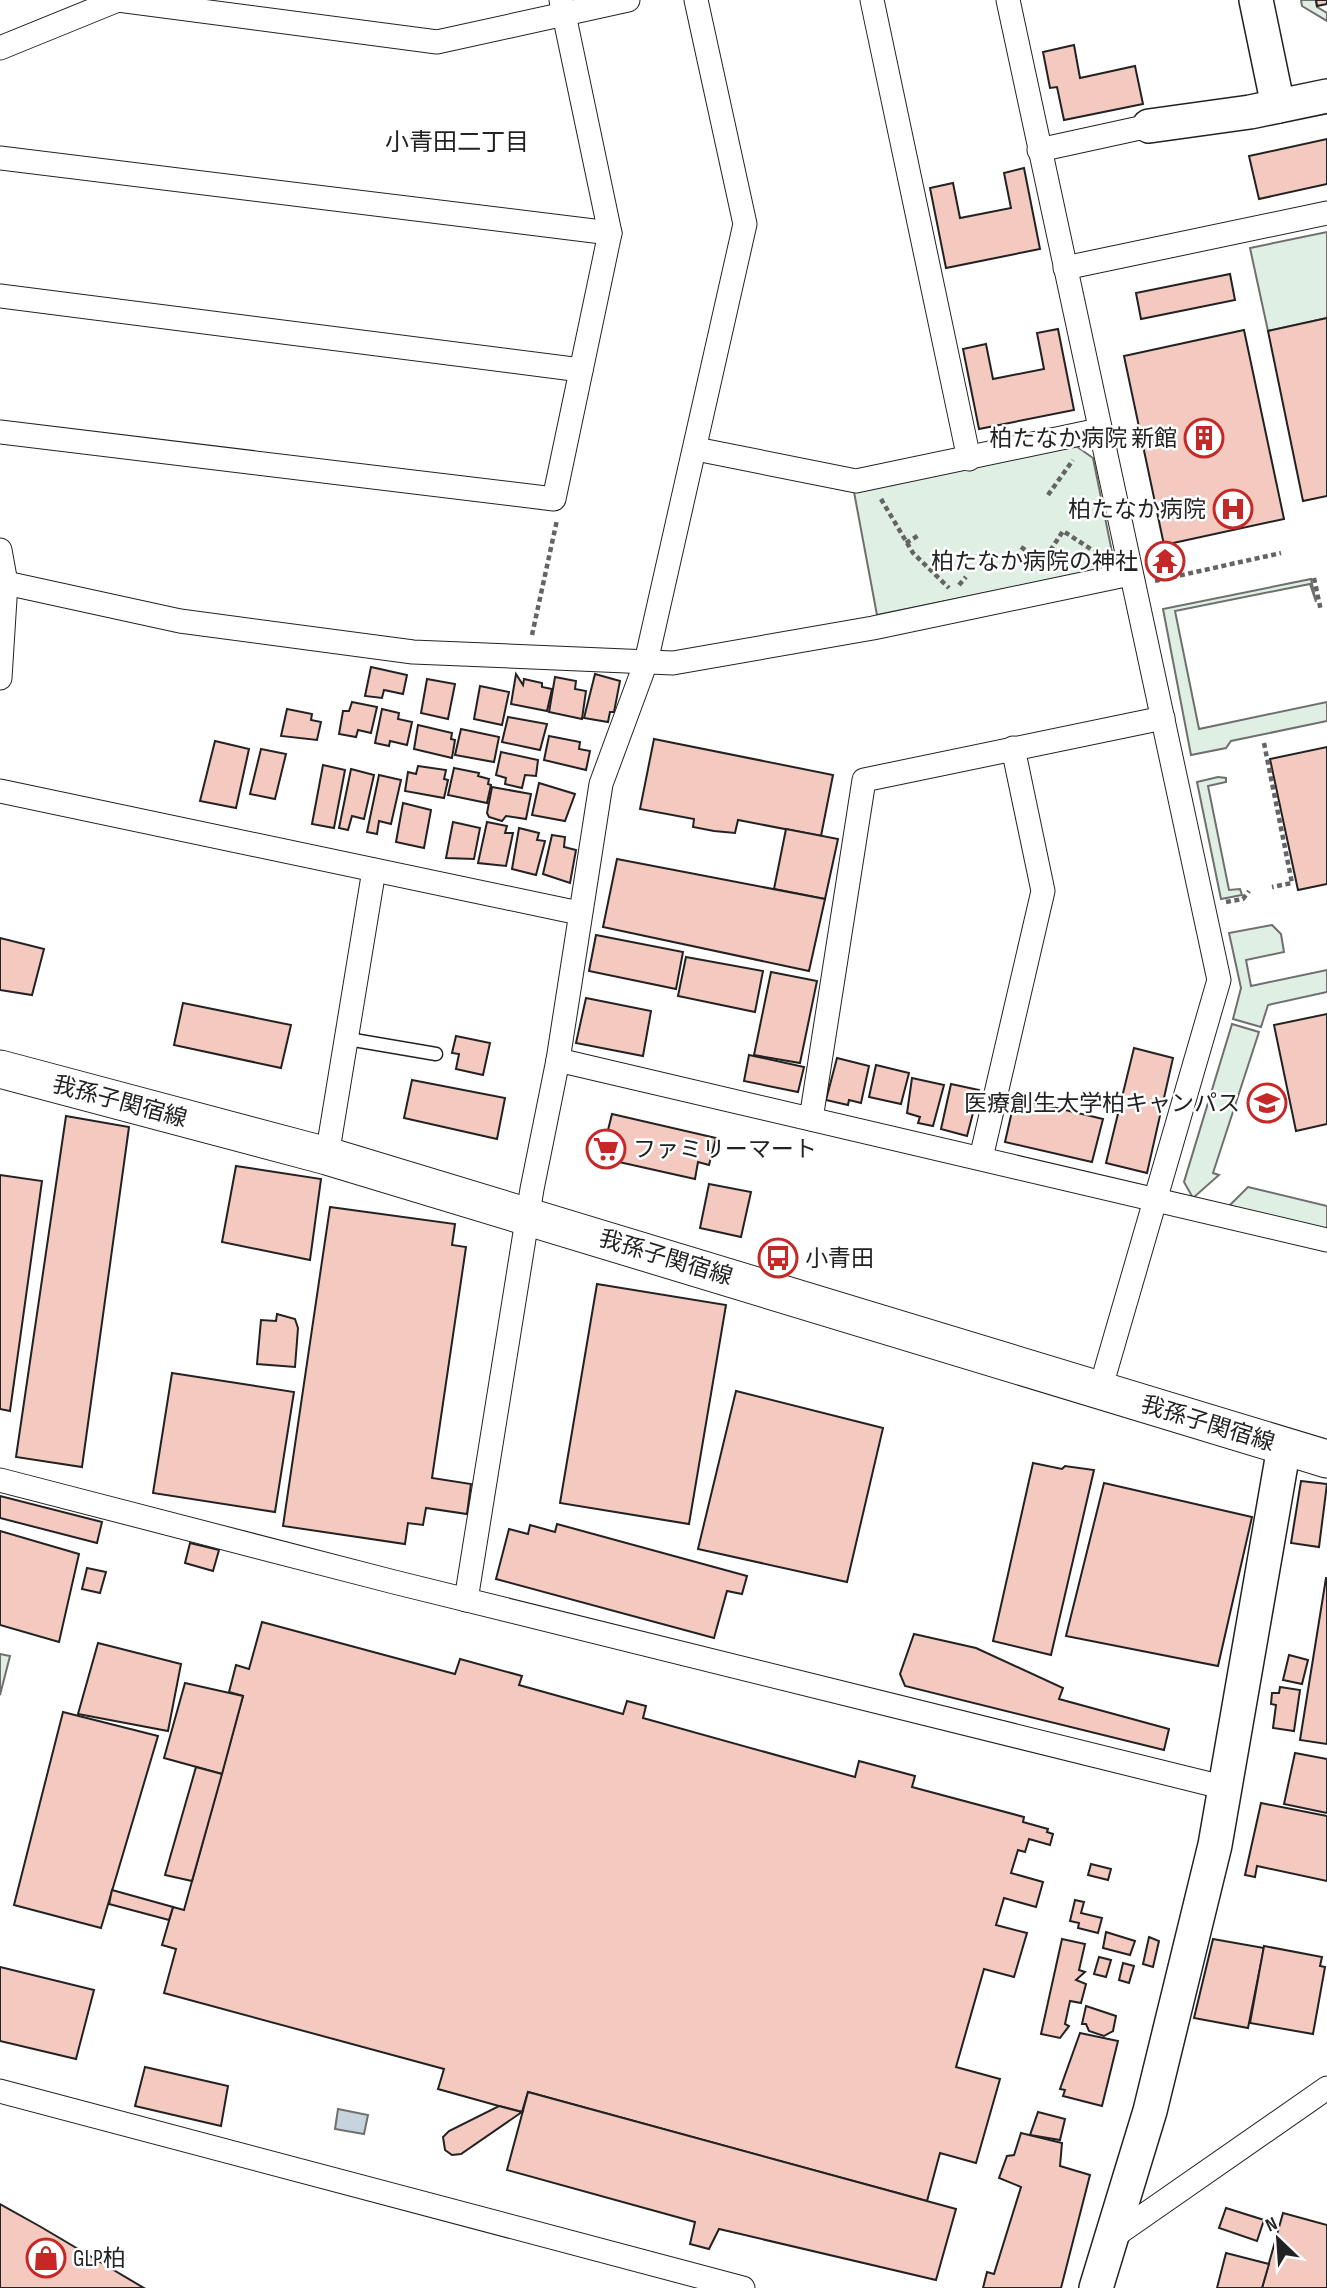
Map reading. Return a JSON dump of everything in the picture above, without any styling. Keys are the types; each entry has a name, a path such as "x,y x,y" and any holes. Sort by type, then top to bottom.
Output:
{"main road":[{"name":"我孫子関宿線","path":"0,1069 327,1156 1327,1459"}],"street":[{"path":"0,48 118,1 437,42 562,7 628,0"},
{"path":"466,1600 530,1216 532,1189 558,1060 601,784 646,662 745,224 696,0"},
{"path":"872,0 969,459"},
{"path":"1008,0 1099,430 1139,578 1163,718 1219,980 1100,1390"},
{"path":"1256,0 1278,106"},
{"path":"0,432 554,499 610,233 562,7"},
{"path":"1039,150 1149,127 1327,96"},
{"path":"0,158 610,233"},
{"path":"1065,268 1327,213"},
{"path":"0,296 581,370"},
{"path":"696,449 856,481 1099,430"},
{"path":"0,550 6,583 0,678"},
{"path":"6,583 180,621 413,652 673,663 1139,578"},
{"path":"811,1119 864,780 1163,718"},
{"path":"981,1158 1043,891 1013,748"},
{"path":"0,791 579,913"},
{"path":"327,1156 374,870"},
{"path":"558,1060 1327,1240"},
{"path":"1096,2288 1150,2111 1191,1951 1226,1788 1284,1447"},
{"path":"0,1480 466,1600 1226,1788"},
{"path":"1111,2239 1327,2088"},
{"path":"0,2091 743,2288"}],"lane":[{"path":"348,1039 436,1054"}],"path":[{"path":"870,478 906,543 928,570 953,591 958,611"},
{"path":"527,657 558,512 554,499"},
{"path":"1021,547 1035,557 1050,551 1063,531 1139,578 1281,554"},
{"path":"906,543 919,535"},
{"path":"1314,578 1321,611"},
{"path":"1264,743 1292,883 1272,887"},
{"path":"1216,904 1243,899 1249,891"}],"green space":[{"path":"1301,0 1316,0 1317,7 1327,13 1327,21 1302,6"},
{"path":"1327,232 1327,318 1268,331 1250,248"},
{"path":"1076,446 1093,458 1112,552 1102,569 877,615 854,492"},
{"path":"1311,579 1316,602 1310,584 1175,611 1199,729 1327,702 1327,721 1231,741 1226,748 1191,755 1163,609"},
{"path":"1226,778 1226,782 1208,786 1229,890 1240,889 1242,895 1221,899 1197,782"},
{"path":"1272,925 1281,934 1284,952 1246,960 1251,986 1327,970 1327,992 1268,1005 1261,1027 1233,1019 1241,988 1229,933"},
{"path":"1232,1024 1259,1032 1213,1173 1219,1175 1193,1198 1184,1182"},
{"path":"1248,1187 1327,1206 1327,1229 1228,1207"},
{"path":"0,1654 10,1656 0,1695"}],"shaded area":[{"path":"338,2109 368,2115 364,2134 335,2129"}],"building":[{"path":"1316,0 1327,0 1327,4 1317,6"},
{"path":"1074,45 1080,78 1135,66 1143,104 1064,120 1057,87 1050,88 1043,52"},
{"path":"1327,139 1327,184 1259,199 1249,156"},
{"path":"1024,168 1040,249 946,268 930,188 953,183 960,218 1011,208 1004,173"},
{"path":"1230,274 1235,300 1141,319 1136,293"},
{"path":"1327,318 1327,496 1303,501 1268,331"},
{"path":"1058,329 1074,410 979,429 963,349 986,344 993,379 1044,369 1037,333"},
{"name":"柏たなか病院 新館","path":"1244,330 1284,519 1164,545 1124,356"},
{"path":"371,667 407,675 403,694 384,690 382,698 365,696"},
{"path":"516,674 523,685 524,679 542,683 542,687 552,689 547,711 511,704"},
{"path":"595,674 620,681 614,712 610,712 608,722 584,718"},
{"path":"555,677 576,681 575,689 586,691 582,719 549,712"},
{"path":"427,679 455,684 448,719 421,713"},
{"path":"480,686 509,692 502,725 474,719"},
{"path":"352,702 377,707 371,733 358,730 356,737 339,734 343,711 349,711"},
{"path":"287,709 312,714 311,720 321,722 317,740 281,736"},
{"path":"382,709 399,713 398,719 412,722 407,745 390,741 389,746 375,743"},
{"path":"508,717 547,724 540,750 502,742"},
{"path":"418,725 452,733 451,739 455,740 452,758 414,749"},
{"path":"461,729 499,737 494,762 455,755"},
{"path":"549,736 580,742 579,749 590,751 586,770 544,760"},
{"path":"654,739 833,775 821,836 738,820 735,833 714,831 693,827 694,819 640,809"},
{"path":"215,741 249,749 236,808 200,801"},
{"path":"1327,747 1327,884 1298,890 1270,759"},
{"path":"261,749 286,754 275,799 250,794"},
{"path":"501,752 538,760 536,776 525,775 522,788 505,784 506,778 496,775"},
{"path":"323,765 345,770 334,828 312,824"},
{"path":"418,766 446,770 444,779 448,780 444,798 405,791 408,772 416,774"},
{"path":"454,768 479,773 478,776 489,779 488,784 491,785 487,803 448,795"},
{"path":"351,769 374,775 364,819 352,816 348,830 339,828"},
{"path":"379,775 401,780 391,824 379,821 377,834 367,832"},
{"path":"539,783 575,794 565,821 532,815"},
{"path":"492,787 531,794 526,819 506,816 502,821 489,817 487,813"},
{"path":"403,803 431,810 424,848 396,842"},
{"path":"453,822 480,828 474,859 446,858"},
{"path":"487,822 507,826 505,833 513,833 506,866 478,863"},
{"path":"519,828 539,833 537,840 545,841 536,875 512,869"},
{"path":"786,829 838,839 825,899 774,889"},
{"path":"552,835 565,837 564,847 576,850 570,883 543,874"},
{"path":"617,859 825,899 809,971 603,927"},
{"path":"596,935 683,952 676,989 589,971"},
{"path":"0,938 44,949 32,995 0,990"},
{"path":"686,957 763,971 755,1012 678,996"},
{"path":"771,972 817,981 800,1063 754,1055"},
{"path":"586,998 651,1011 643,1056 576,1043"},
{"path":"183,1003 291,1025 281,1068 174,1045"},
{"path":"1327,1014 1327,1124 1296,1131 1274,1025"},
{"path":"456,1036 490,1043 483,1075 456,1069 459,1054 452,1053"},
{"path":"1134,1048 1173,1058 1147,1173 1106,1163"},
{"path":"749,1055 804,1067 798,1092 744,1081"},
{"path":"837,1058 869,1066 861,1103 849,1100 848,1105 826,1100"},
{"path":"876,1065 909,1073 901,1104 869,1097"},
{"path":"912,1078 944,1085 933,1126 918,1123 920,1117 907,1113"},
{"path":"412,1080 505,1098 497,1139 404,1118"},
{"path":"951,1084 979,1090 967,1136 941,1129"},
{"path":"1015,1098 1103,1119 1092,1162 1005,1142"},
{"path":"612,1114 716,1138 709,1165 698,1162 695,1179 601,1158"},
{"path":"66,1116 129,1127 82,1467 16,1457"},
{"path":"236,1166 321,1179 310,1260 222,1242"},
{"path":"0,1175 42,1181 10,1411 0,1409"},
{"path":"709,1184 751,1192 741,1237 700,1228"},
{"path":"330,1207 455,1224 452,1245 466,1247 432,1478 471,1484 467,1514 426,1508 423,1525 408,1523 405,1544 283,1526"},
{"path":"597,1284 726,1305 689,1524 560,1503"},
{"path":"277,1314 295,1319 298,1328 295,1367 257,1364 261,1320 276,1321"},
{"path":"172,1373 294,1392 275,1512 153,1493"},
{"path":"736,1391 883,1428 847,1582 698,1549"},
{"path":"1033,1463 1062,1469 1065,1466 1094,1470 1051,1655 993,1641"},
{"path":"1301,1481 1327,1484 1319,1547 1291,1543"},
{"path":"1104,1483 1252,1517 1218,1666 1066,1636"},
{"path":"0,1496 102,1522 97,1543 0,1518"},
{"path":"557,1524 747,1576 742,1594 727,1591 714,1638 496,1579 509,1529 528,1534 530,1525 555,1532"},
{"path":"0,1531 79,1554 59,1642 0,1625"},
{"path":"190,1543 219,1550 213,1571 185,1563"},
{"path":"87,1568 106,1572 100,1593 82,1589"},
{"path":"1327,1578 1327,1744 1300,1740"},
{"path":"262,1622 455,1674 460,1659 522,1676 519,1685 623,1714 627,1701 646,1706 643,1718 855,1777 859,1761 915,1776 912,1787 1024,1817 1023,1822 1048,1829 1047,1832 1053,1834 1050,1845 1029,1839 1025,1852 1018,1850 1011,1873 1043,1882 1036,1907 1004,1898 996,1925 1027,1933 1014,1977 984,1969 956,2067 1000,2079 976,2163 940,2153 927,2201 528,2092 522,2112 499,2106 438,2089 444,2069 164,1993 176,1949 162,1945 173,1907 184,1910 243,1696 229,1692 236,1665 249,1669"},
{"path":"914,1634 976,1648 1063,1688 1059,1699 1169,1729 1164,1750 905,1686 900,1674"},
{"path":"98,1643 181,1664 168,1731 78,1714"},
{"path":"1289,1655 1308,1660 1302,1684 1283,1680"},
{"path":"185,1683 243,1696 222,1774 164,1758"},
{"path":"1280,1687 1300,1690 1294,1731 1273,1728 1276,1705 1271,1704 1272,1693 1279,1693"},
{"path":"63,1712 158,1736 101,1928 14,1905"},
{"path":"1295,1753 1327,1759 1327,1813 1284,1804"},
{"path":"196,1767 222,1774 192,1881 165,1875"},
{"path":"1261,1803 1327,1816 1327,1881 1257,1866 1255,1877 1245,1875"},
{"path":"1091,1864 1111,1869 1108,1880 1088,1875"},
{"path":"112,1890 173,1907 169,1920 109,1904"},
{"path":"1075,1900 1084,1902 1081,1913 1102,1918 1098,1933 1078,1928 1079,1923 1070,1921"},
{"path":"1106,1932 1135,1941 1130,1955 1103,1948"},
{"path":"1149,1937 1159,1941 1153,1967 1143,1964"},
{"path":"1062,1939 1085,1944 1079,1970 1085,1972 1076,1980 1086,1984 1081,2003 1070,2001 1065,2024 1069,2026 1060,2038 1041,2034"},
{"path":"1213,1939 1264,1948 1248,2028 1194,2018"},
{"path":"1264,1946 1322,1957 1320,1966 1325,1967 1313,2034 1250,2023"},
{"path":"1099,1957 1111,1960 1106,1977 1094,1974"},
{"path":"1123,1963 1134,1966 1129,1983 1119,1980"},
{"path":"0,1967 94,1990 76,2059 0,2041"},
{"path":"1086,2006 1116,2016 1113,2031 1104,2036 1089,2031 1086,2024 1082,2024"},
{"path":"1080,2033 1118,2041 1102,2106 1063,2096 1065,2090 1060,2089"},
{"path":"145,2067 228,2086 221,2126 135,2106"},
{"path":"528,2092 956,2209 936,2280 719,2229 709,2249 690,2244 695,2222 507,2170"},
{"path":"499,2106 522,2112 461,2154 452,2155 445,2150 443,2137 449,2131"},
{"path":"1038,2112 1065,2119 1060,2140 1030,2135"},
{"path":"1021,2133 1062,2143 1060,2166 1090,2175 1061,2288 983,2288 987,2272 994,2274 1021,2187 999,2178 1007,2156 1014,2155"},
{"name":"GLP柏","path":"0,2204 41,2227 144,2288 0,2288"},
{"path":"1226,2208 1264,2220 1257,2241 1219,2228"},
{"path":"1283,2213 1327,2225 1327,2288 1262,2288"},
{"path":"1226,2253 1269,2264 1262,2288 1217,2288"}],"place":[{"name":"柏たなか病院 新館","path":"1204,438"},
{"name":"柏たなか病院","path":"1233,509"},
{"name":"柏たなか病院の神社","path":"1165,561"},
{"name":"医療創生大学柏キャンパス","path":"1267,1103"},
{"name":"ファミリーマート","path":"606,1149"},
{"name":"小青田","path":"778,1258"},
{"name":"GLP柏","path":"46,2258"}],"district":[{"name":"小青田二丁目","path":"457,142"}]}
